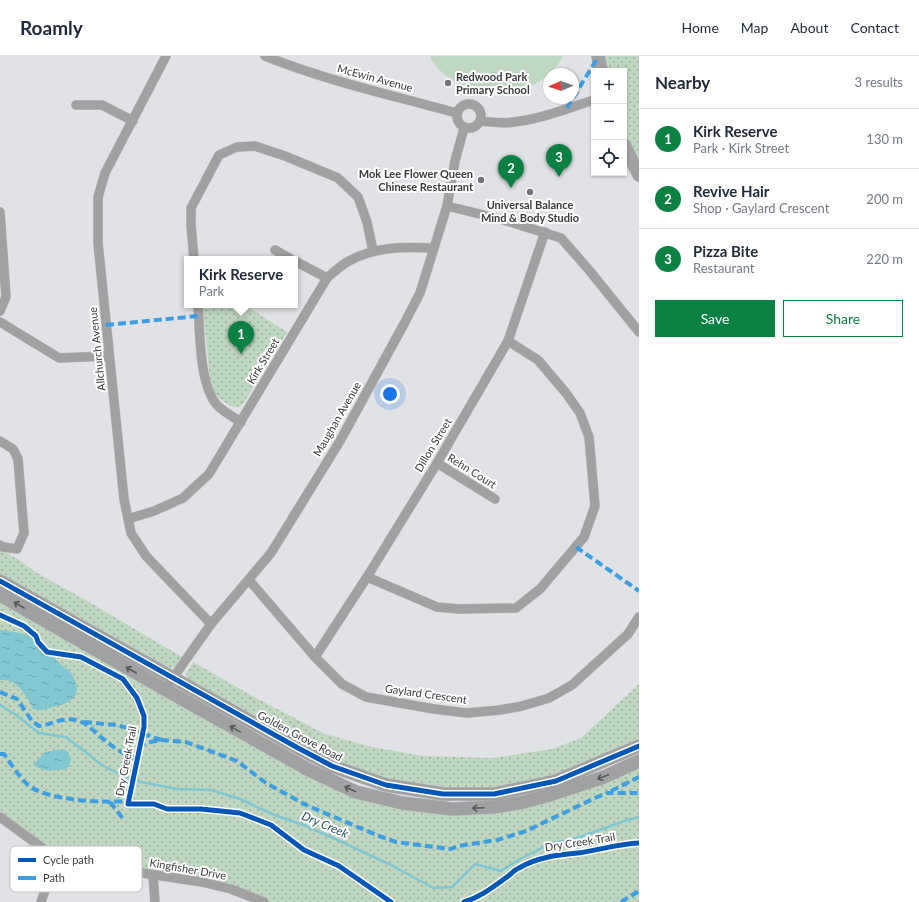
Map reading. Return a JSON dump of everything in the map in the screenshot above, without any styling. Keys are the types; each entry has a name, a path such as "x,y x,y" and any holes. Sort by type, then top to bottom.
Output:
{"main road":[{"path":"598,56 600,68"},
{"path":"627,151 639,174"},
{"name":"Golden Grove Road","path":"0,581 332,766 386,785 443,794 494,794 556,781 639,746"},
{"path":"0,595 165,690 309,770 356,792 402,803 452,809 494,807 524,802 546,796 604,777 639,761"}],"street":[{"name":"Allchurch Avenue","path":"166,56 105,173 98,197 98,243 124,499 131,533 146,556 211,624"},
{"name":"McEwin Avenue","path":"265,56 329,78 456,113"},
{"path":"480,121 506,123 531,119 591,101"},
{"path":"464,104 472,104 479,108 481,112 479,124 472,128 464,128 459,124 456,113 464,104"},
{"path":"76,105 102,106 133,121"},
{"name":"Maughan Avenue","path":"165,690 211,624 271,553 340,441 420,293 447,206 464,128"},
{"path":"194,256 191,208 219,156 237,147 255,146 285,156 338,178 358,197 367,222 373,251"},
{"path":"447,206 504,220 561,238 639,332"},
{"path":"0,212 6,297 0,311"},
{"name":"Dillon Street","path":"315,657 367,577 437,463 508,340 545,232"},
{"name":"Kirk Street","path":"128,519 154,511 183,498 209,474 327,278 349,261 373,251 397,247 434,248"},
{"path":"275,250 286,256"},
{"path":"298,263 327,278"},
{"path":"198,308 203,375 208,390 217,406 241,422"},
{"path":"0,322 59,358 110,356"},
{"path":"367,577 437,607 459,609 516,608 540,589 584,538 595,506 589,437 580,413 566,393 538,360 508,340"},
{"path":"0,441 13,449 18,459 24,533 17,549 3,547 0,545"},
{"name":"Rehn Court","path":"437,463 495,499"},
{"name":"Gaylard Crescent","path":"249,580 315,657 342,684 366,697 434,709 467,713 522,706 549,698 572,684 628,634 639,617"},
{"name":"Kingfisher Drive","path":"0,818 39,846"},
{"name":"Kingfisher Drive","path":"142,873 202,882 224,887 264,902"},
{"path":"153,875 155,902"},
{"path":"41,902 44,892"}],"green space":[{"path":"430,56 563,56 555,68 543,68 543,79 538,82 513,90 499,91 470,87 457,82 445,75"},
{"path":"598,56 639,56 639,175 627,151 627,68 600,68"},
{"path":"249,308 287,332 244,402 239,407 231,406 223,401 212,389 203,309"},
{"path":"0,549 37,573 182,657 176,666 169,669 0,576"},
{"path":"0,594 309,770 402,803 494,807 639,761 639,902 264,902 231,889 142,873 142,846 40,846 0,817"},
{"path":"193,662 254,697 325,734 372,747 423,756 493,758 552,749 581,738 639,684 639,739 555,777 503,788 440,790 387,781 333,763 188,681 186,674"}],"water":[{"path":"0,630 29,636 37,640 71,673 77,685 76,695 64,704 40,710 33,709 24,693 18,686 10,681 0,680"},
{"path":"62,749 67,751 70,756 70,762 66,769 49,770 41,769 33,765 45,752"}],"waterway":[{"name":"Dry Creek","path":"0,705 16,715 39,733 66,737 102,765 121,775 141,782 177,789 211,790 240,799 272,814 306,826 344,843 393,866 433,888 452,887 475,864 501,871 549,844 577,838 639,817"}],"marked path":[{"path":"567,108 598,57"},
{"path":"106,325 198,316"},
{"path":"576,547 639,591"},
{"path":"0,692 17,699 32,721 39,726 63,720 77,720 88,726 114,748 137,760"},
{"path":"84,722 116,725 161,740"},
{"path":"139,748 145,743 161,740 186,742 237,761 266,783 306,805 379,836 396,842 451,849 458,846 497,840 526,831 607,793 639,793"},
{"path":"0,754 4,754 27,784 36,790 75,800 105,802 129,801"},
{"path":"611,791 639,777"},
{"path":"110,802 124,820"},
{"path":"621,902 639,891"}],"cycle path":[{"path":"0,581 332,766 386,785 443,794 494,794 556,781 639,746"},
{"name":"Dry Creek Trail","path":"0,615 24,626 36,636 38,642 47,652 81,657 123,679 137,698 144,716 144,727 128,804 154,804 167,809 201,809 240,813 271,825 304,850 339,866 391,902"},
{"name":"Dry Creek Trail","path":"464,902 481,895 516,870 533,861 555,856 639,843"}],"place":[{"name":"Redwood Park Primary School","path":"448,83"},
{"name":"Pizza Bite","path":"559,177"},
{"name":"Mok Lee Flower Queen Chinese Restaurant","path":"481,180"},
{"name":"Revive Hair","path":"511,188"},
{"name":"Universal Balance Mind & Body Studio","path":"530,192"},
{"name":"Kirk Reserve","path":"241,354"}]}
